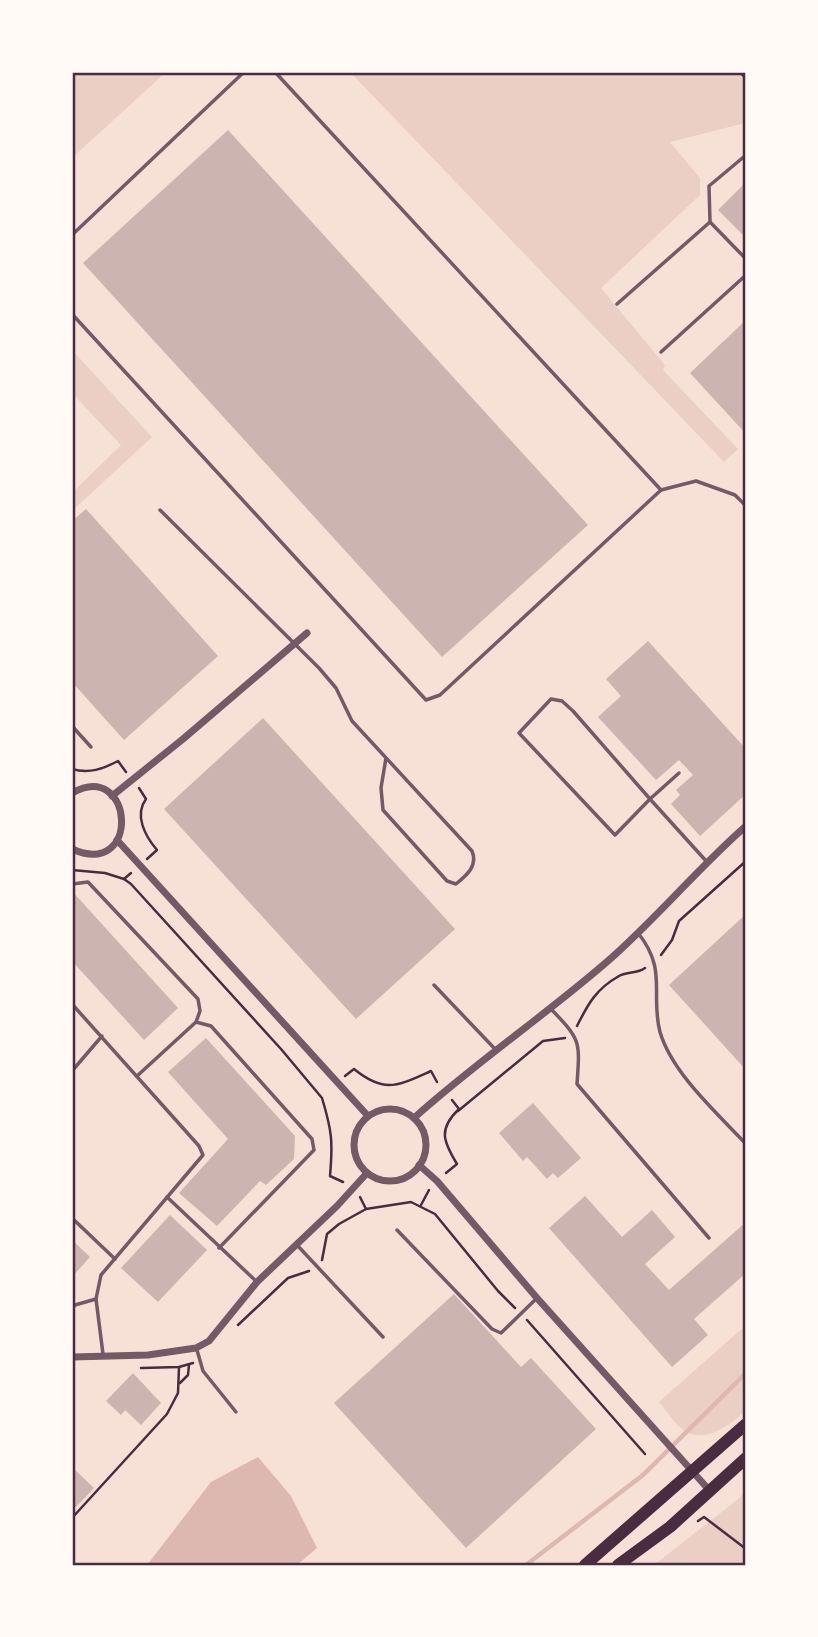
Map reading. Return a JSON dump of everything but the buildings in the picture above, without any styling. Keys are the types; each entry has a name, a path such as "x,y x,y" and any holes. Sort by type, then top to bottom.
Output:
{"main road":[{"path":"585,1565 746,1424"},
{"path":"618,1565 670,1527 746,1458"}],"street":[{"path":"112,796 183,740 307,633"},
{"path":"72,793 94,788 112,796 122,812 123,822 117,840 101,852 91,854 72,849"},
{"path":"414,1118 444,1090 549,1008 638,933 746,826"},
{"path":"117,840 368,1116"},
{"path":"388,1109 405,1112 423,1129 425,1153 419,1166 410,1174 389,1181 377,1178 359,1163 354,1142 361,1124 368,1116 388,1109"},
{"path":"419,1166 438,1181 537,1298 711,1492"},
{"path":"72,1357 148,1355 196,1348 209,1341 257,1282 337,1206 367,1172"}],"lane":[{"path":"72,235 244,72"},
{"path":"275,72 661,490"},
{"path":"746,155 709,186 710,222 746,259"},
{"path":"617,304 710,222"},
{"path":"661,352 746,275"},
{"path":"72,314 426,700 440,695 661,490 696,481 735,495 746,506"},
{"path":"160,510 336,688 352,721 472,851 475,858 473,866 456,884 447,881 383,810 381,788 386,758"},
{"path":"679,773 650,799 615,835 519,733 551,699 562,701 573,711 650,799 707,862"},
{"path":"72,726 91,747"},
{"path":"72,884 88,882 198,999 200,1011 196,1022 137,1076"},
{"path":"638,933 655,961 659,1030 669,1057 746,1144"},
{"path":"434,985 496,1050"},
{"path":"72,1004 199,1146 203,1155 101,1275 96,1299 103,1356"},
{"path":"549,1008 572,1031 580,1051 577,1084 709,1238"},
{"path":"196,1022 211,1027 312,1139 314,1150 219,1248"},
{"path":"72,1071 103,1036"},
{"path":"72,1057 78,1063"},
{"path":"167,1198 257,1282"},
{"path":"72,1218 115,1259"},
{"path":"397,1230 492,1329 501,1333 537,1298"},
{"path":"296,1244 383,1337"},
{"path":"72,1309 75,1305 96,1299"},
{"path":"196,1348 203,1371 236,1412"}],"path":[{"path":"740,72 746,79"},
{"path":"72,769 94,771 118,761 122,766"},
{"path":"451,1168 457,1164 444,1135 446,1125 459,1109 458,1111 543,1041 563,1040 577,1025 592,997 620,976 640,972 655,961 666,951 679,921 746,861"},
{"path":"124,879 140,893 322,1098 330,1119 333,1141 330,1176"},
{"path":"347,1075 354,1069 381,1086 394,1085 431,1071 437,1082"},
{"path":"322,1098 330,1092"},
{"path":"452,1100 459,1109"},
{"path":"421,1205 427,1192"},
{"path":"366,1209 400,1202 421,1205 435,1214 498,1291 645,1454"},
{"path":"179,1385 188,1375 190,1365"},
{"path":"72,1518 167,1414 175,1402 179,1367"},
{"path":"72,1508 78,1512"},
{"path":"695,1524 704,1517 746,1549"}],"shaded area":[{"path":"72,72 166,72 72,158"},
{"path":"350,72 746,72 746,125 745,123 670,142 700,178 700,195 601,288 665,365 663,370 738,449 724,462"},
{"path":"72,350 152,437 72,511 72,493 121,445 72,393"},
{"path":"746,1325 746,1410 734,1421 711,1434 694,1435 686,1432 659,1402"},
{"path":"258,1457 291,1496 317,1548 297,1565 147,1565 211,1482"},
{"path":"746,1491 746,1565 654,1565 737,1500"}],"waterway":[{"path":"526,1565 643,1475 746,1373"}]}
